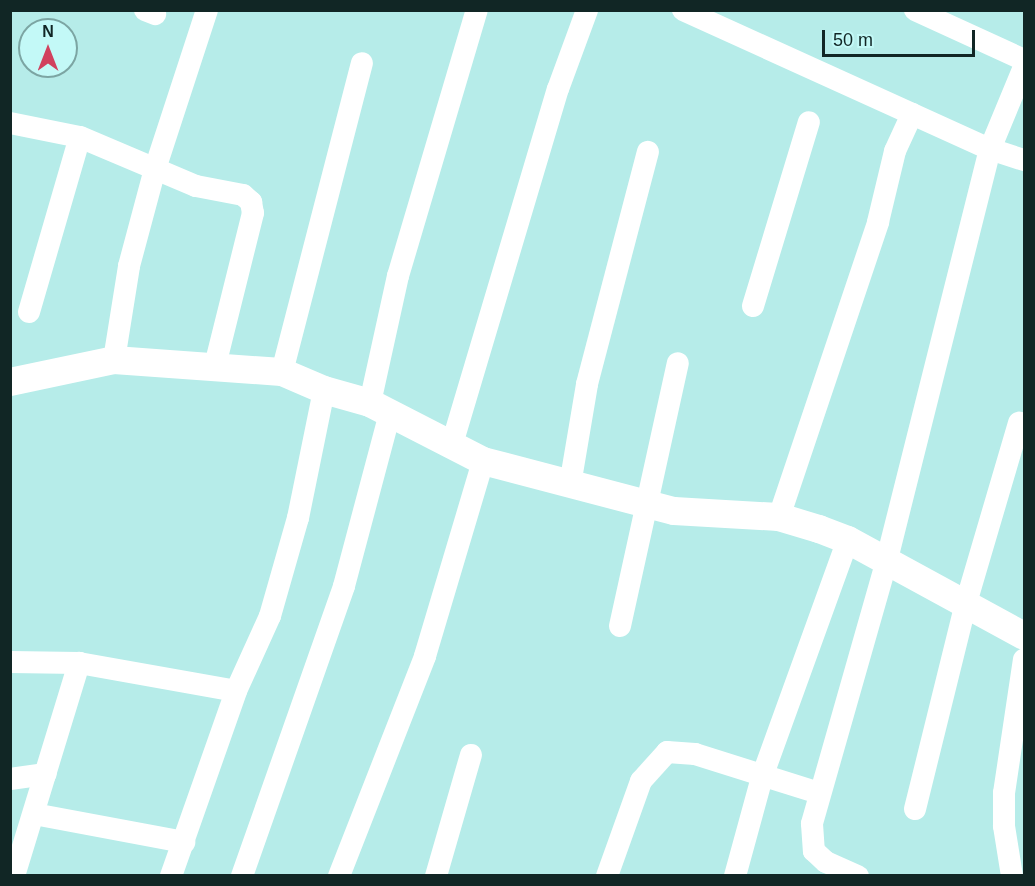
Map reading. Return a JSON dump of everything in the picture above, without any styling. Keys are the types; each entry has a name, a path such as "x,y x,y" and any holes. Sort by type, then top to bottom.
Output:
{"street":[{"path":"114,360 129,266 155,169 207,10"},
{"path":"242,876 344,586 380,408 398,276 477,10"},
{"path":"452,444 558,88 587,10"},
{"path":"683,10 990,149 1024,160"},
{"path":"915,10 1024,60"},
{"path":"282,372 362,63"},
{"path":"858,876 826,862 814,851 812,824 887,560 990,149 1024,67"},
{"path":"779,517 878,222 895,150 912,114"},
{"path":"753,306 808,122"},
{"path":"10,123 80,137 196,186 243,195 251,202 253,213 215,365"},
{"path":"29,312 80,137"},
{"path":"570,485 586,384 648,152"},
{"path":"10,382 114,360 215,365 282,372 324,390 380,408 483,461 674,511 779,517 848,540 1024,636"},
{"path":"620,626 678,363"},
{"path":"171,876 236,691 270,616 297,518 324,390"},
{"path":"915,809 966,603 1019,423"},
{"path":"339,876 425,656 483,461"},
{"path":"735,876 762,777 848,540"},
{"path":"1012,876 1004,826 1004,793 1024,659"},
{"path":"10,662 79,663 236,691"},
{"path":"15,876 79,663"},
{"path":"607,876 642,781 661,756 680,750 819,793"},
{"path":"436,876 471,755"},
{"path":"10,779 46,774"},
{"path":"34,814 184,842"}]}
